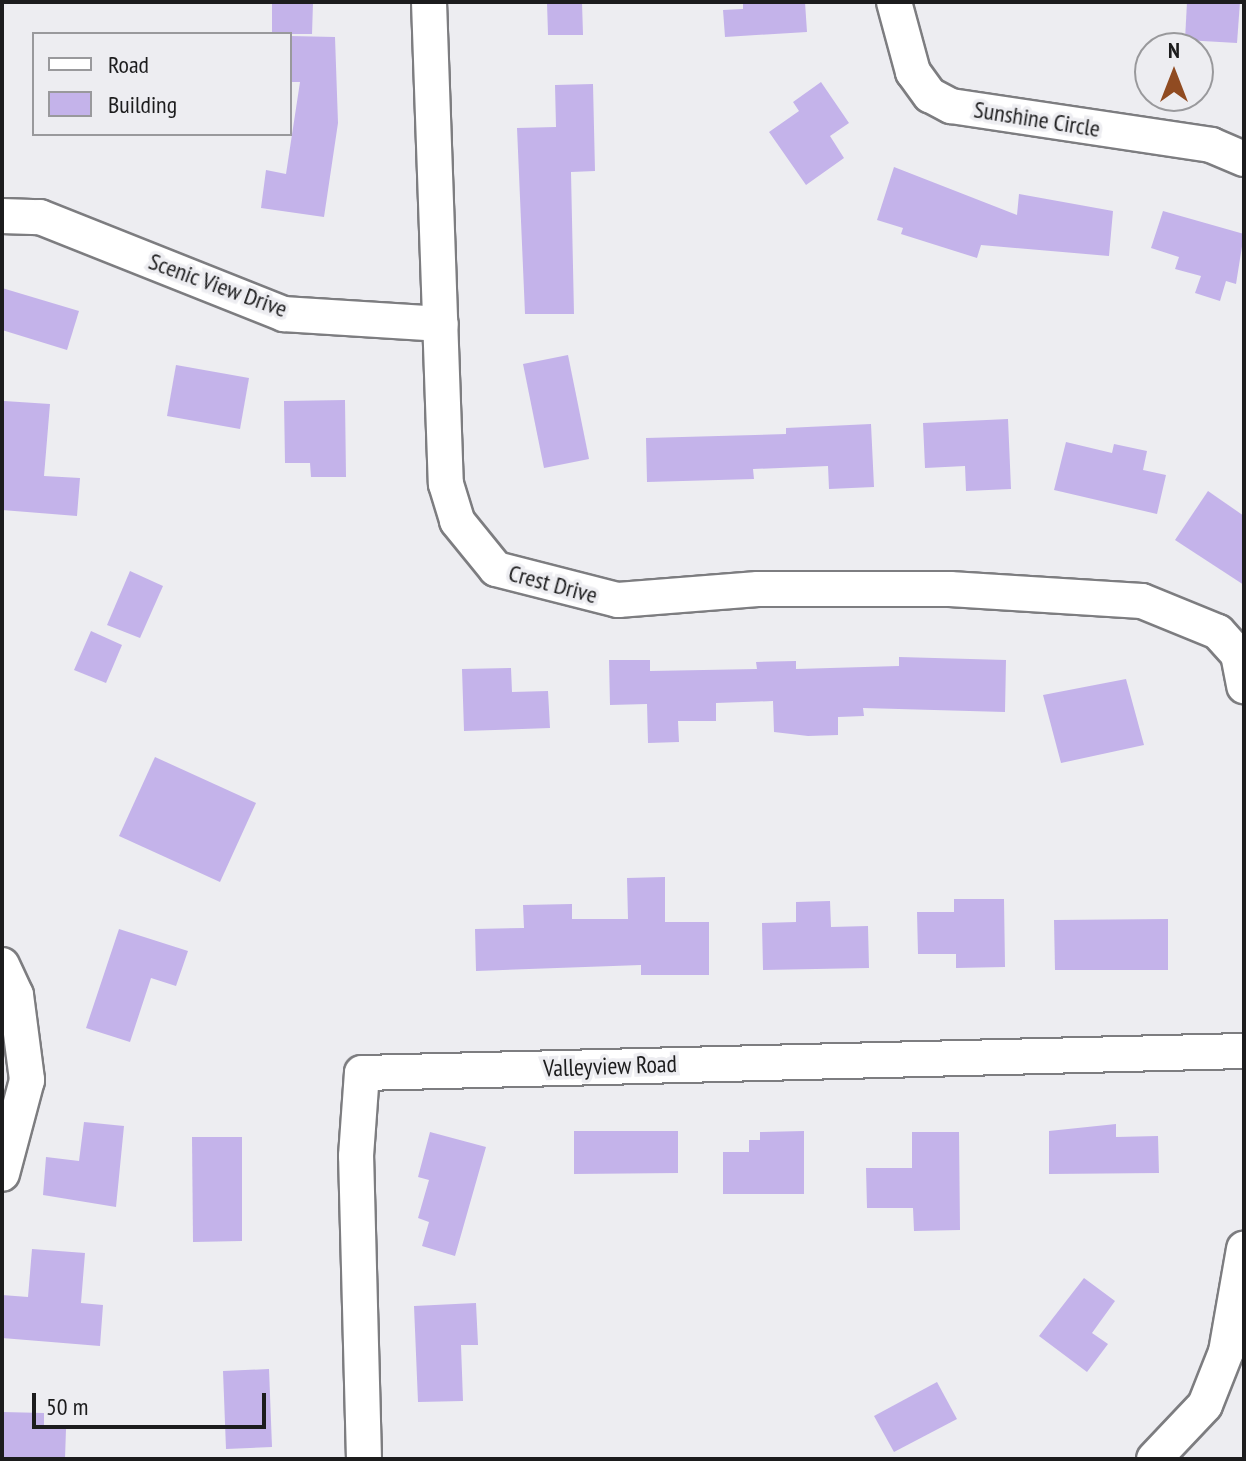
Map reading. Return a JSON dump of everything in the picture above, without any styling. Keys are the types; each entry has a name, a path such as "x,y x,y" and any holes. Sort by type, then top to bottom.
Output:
{"street":[{"name":"Crest Drive","path":"429,2 446,484 457,521 496,569 618,600 758,589 950,589 1142,601 1218,632 1238,654 1244,686"},
{"name":"Sunshine Circle","path":"894,2 913,72 930,95 951,106 1211,145 1244,159"},
{"name":"Scenic View Drive","path":"2,216 40,217 284,314 441,324"},
{"path":"2,965 16,995 27,1080 2,1174"},
{"name":"Valleyview Road","path":"364,1459 356,1156 362,1073 1244,1051"},
{"path":"1154,1459 1205,1405 1226,1352 1244,1249"}],"building":[{"path":"272,2 313,2 312,34 272,32"},
{"path":"547,2 582,2 583,35 548,35"},
{"path":"743,2 805,2 807,32 725,37 723,10 743,9"},
{"path":"1187,2 1240,2 1237,43 1214,42 1214,32 1185,32"},
{"path":"292,36 335,37 338,123 324,217 261,208 266,170 286,174 300,82 292,82"},
{"path":"821,82 849,123 830,136 844,158 806,185 769,132 799,111 793,102"},
{"path":"593,84 595,171 571,172 574,314 525,314 517,128 556,127 555,85"},
{"path":"894,167 1017,215 1019,194 1113,211 1109,256 981,245 977,258 901,234 903,228 877,220"},
{"path":"1163,211 1244,234 1236,284 1226,281 1220,301 1195,293 1201,276 1175,269 1179,257 1151,248"},
{"path":"2,288 79,311 67,350 2,330"},
{"path":"568,355 589,459 544,468 523,364"},
{"path":"176,365 249,378 240,429 167,416"},
{"path":"345,400 346,477 311,477 310,463 285,463 284,401"},
{"path":"4,401 50,404 44,476 80,478 77,516 2,510"},
{"path":"1008,419 1011,489 966,491 965,466 925,468 923,423"},
{"path":"871,424 874,487 829,489 828,466 753,469 754,479 647,482 646,438 786,434 786,428"},
{"path":"1066,442 1112,453 1114,444 1147,451 1143,470 1166,475 1157,514 1054,490"},
{"path":"1208,491 1244,516 1244,585 1175,540"},
{"path":"130,571 163,586 140,638 107,625"},
{"path":"91,631 122,645 106,683 74,670"},
{"path":"899,657 1006,660 1005,712 863,708 864,716 838,717 838,735 808,736 774,732 773,701 716,703 716,721 678,721 679,742 648,743 647,704 610,705 609,660 650,660 650,671 757,669 756,662 796,661 796,669 899,666"},
{"path":"511,668 512,692 548,691 550,728 464,731 462,669"},
{"path":"1126,679 1144,745 1061,763 1043,695"},
{"path":"155,757 256,803 220,882 119,836"},
{"path":"665,877 665,922 709,922 709,975 641,975 641,965 476,971 475,929 524,928 523,905 572,904 572,919 628,919 627,878"},
{"path":"954,899 1004,899 1005,967 956,968 956,954 918,954 917,912 954,912"},
{"path":"830,901 831,927 868,926 869,968 763,970 762,923 796,922 796,902"},
{"path":"1168,919 1168,970 1055,970 1054,920"},
{"path":"119,929 188,951 176,986 151,978 130,1042 86,1028"},
{"path":"84,1122 124,1126 116,1207 43,1195 46,1157 79,1161"},
{"path":"1116,1124 1116,1137 1158,1136 1159,1173 1049,1174 1049,1131"},
{"path":"574,1131 678,1131 678,1173 574,1174"},
{"path":"804,1131 804,1194 723,1194 723,1152 749,1152 749,1140 760,1140 760,1132"},
{"path":"430,1132 486,1147 455,1256 422,1246 429,1222 418,1218 429,1180 418,1177"},
{"path":"912,1132 959,1132 960,1230 914,1231 913,1208 867,1208 866,1168 912,1168"},
{"path":"192,1137 242,1137 242,1241 193,1242"},
{"path":"32,1249 85,1253 81,1303 103,1305 100,1346 2,1338 2,1295 28,1297"},
{"path":"1084,1278 1115,1301 1092,1333 1108,1344 1087,1372 1039,1336"},
{"path":"476,1303 478,1345 461,1345 463,1401 418,1402 414,1306"},
{"path":"269,1369 272,1447 226,1449 223,1371"},
{"path":"937,1382 957,1419 894,1452 874,1416"},
{"path":"2,1412 44,1413 44,1429 66,1429 65,1459 2,1459"}]}
